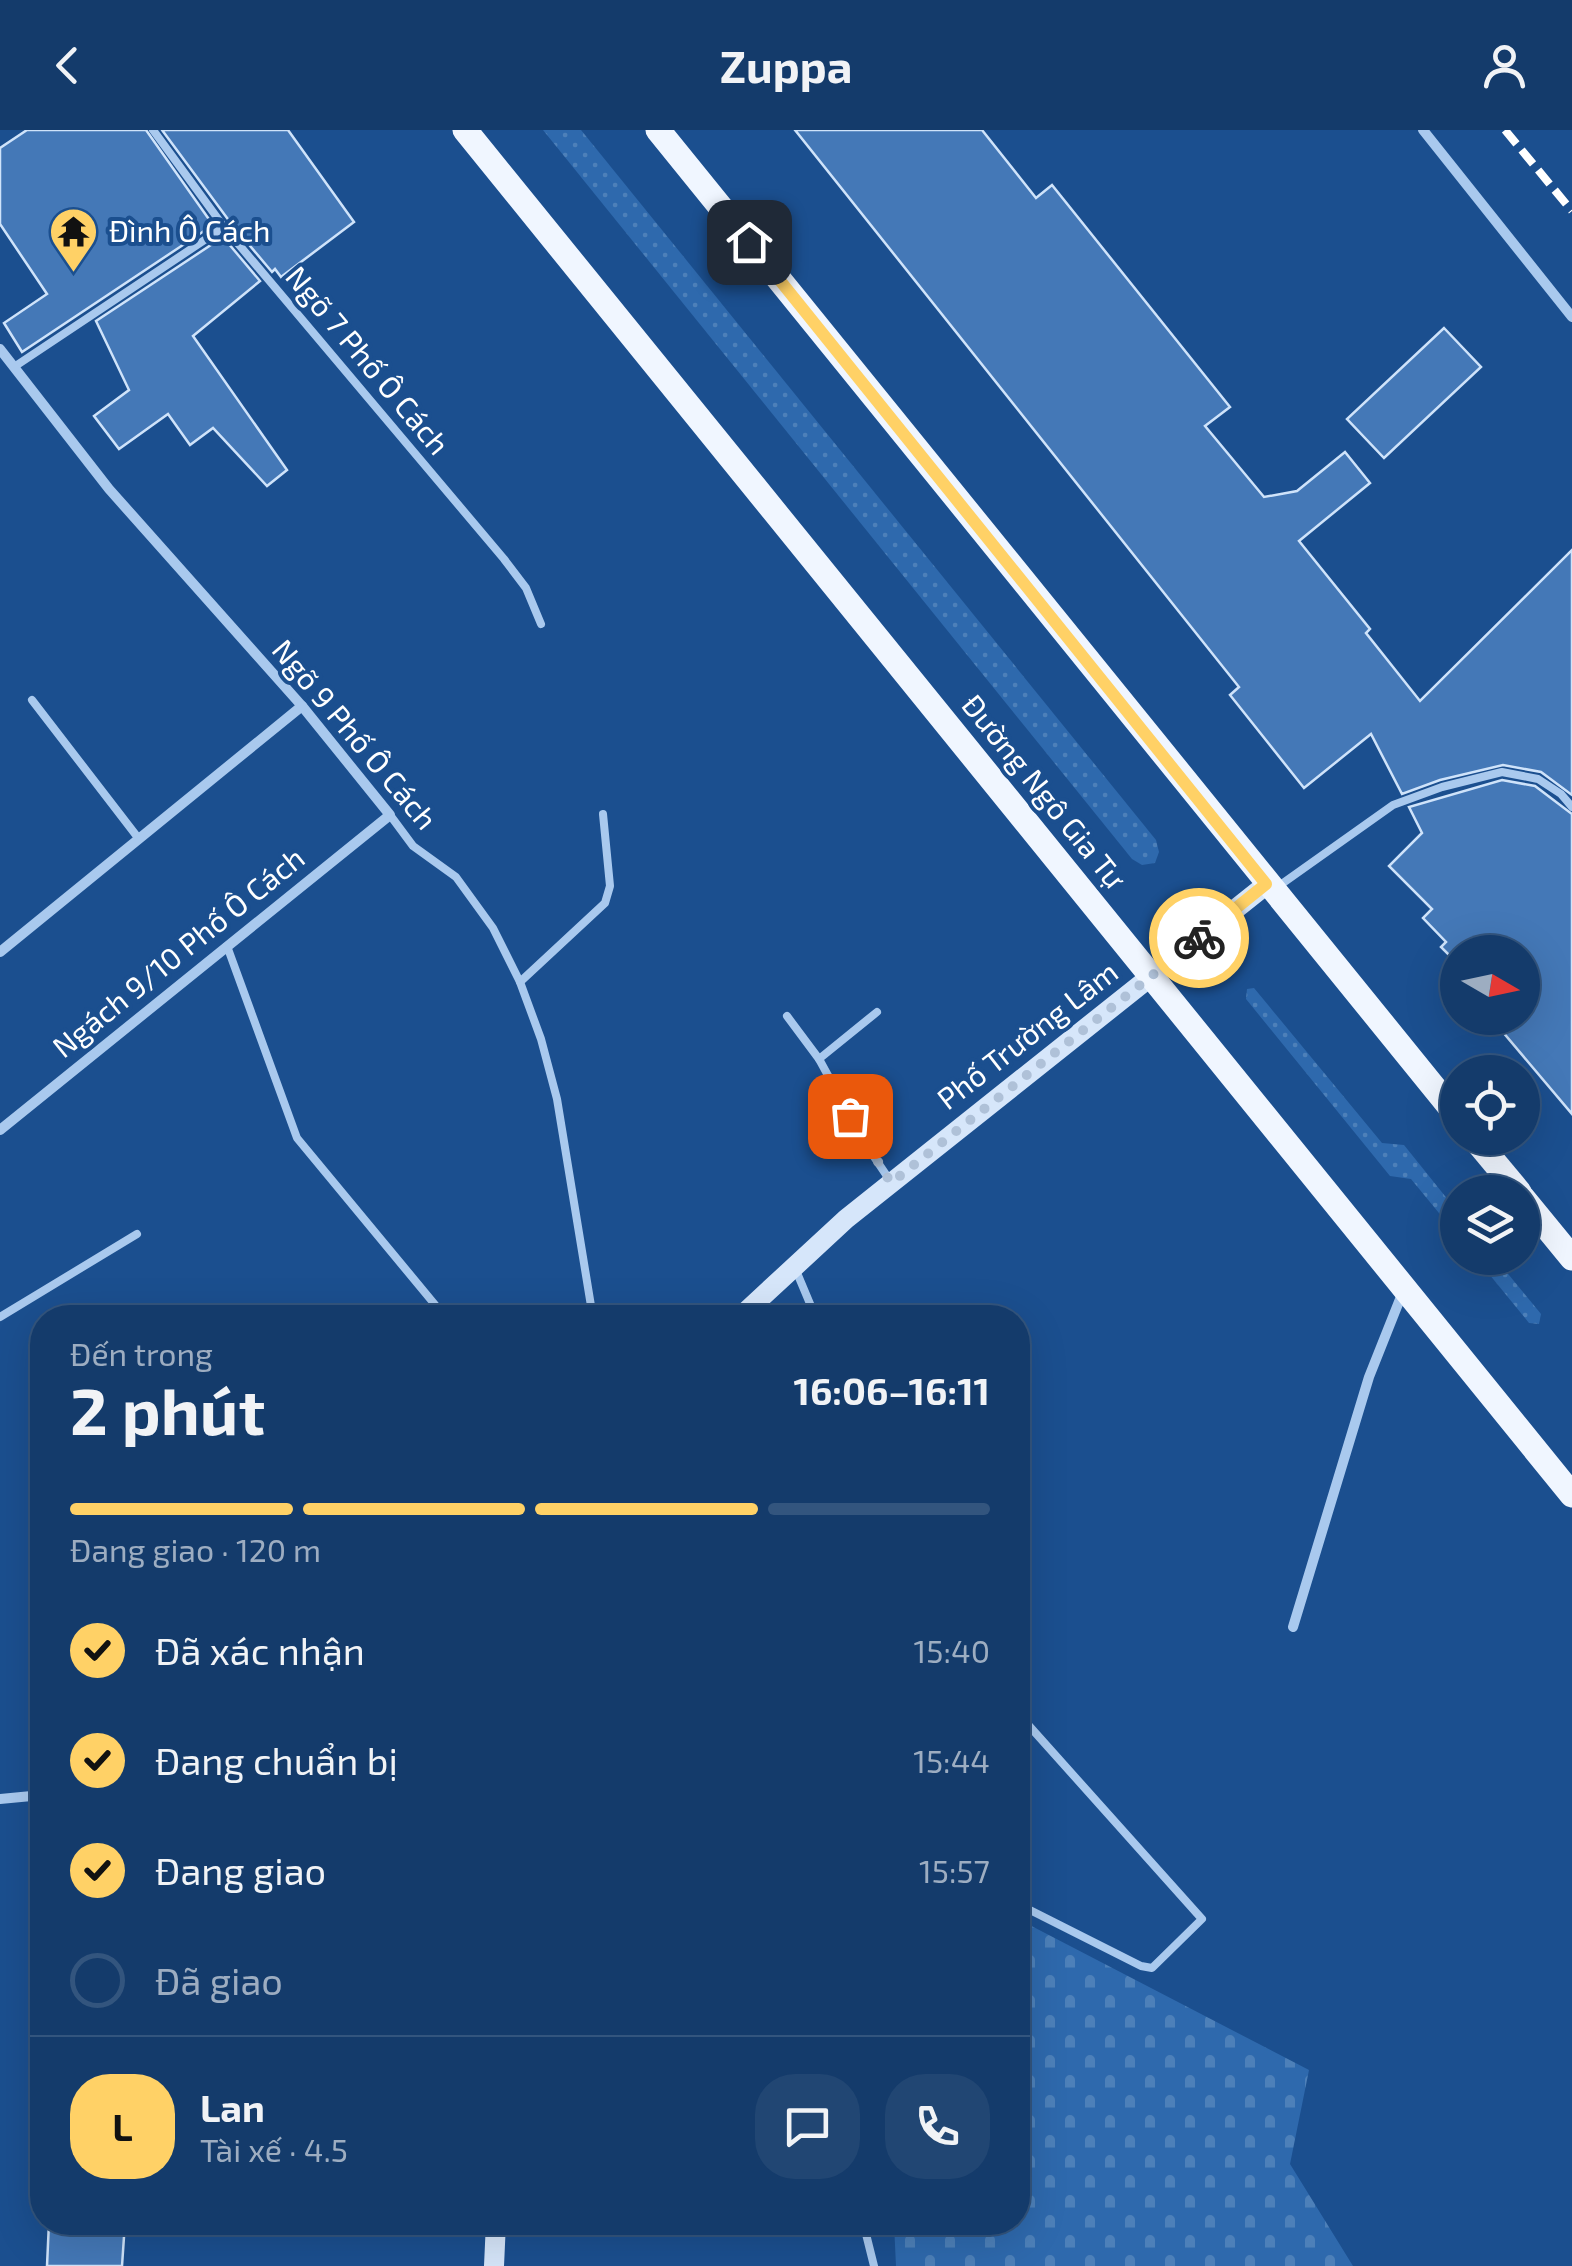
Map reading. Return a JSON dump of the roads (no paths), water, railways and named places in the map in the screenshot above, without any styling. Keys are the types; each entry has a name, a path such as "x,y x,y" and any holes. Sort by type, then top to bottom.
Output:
{"main road":[{"name":"Đường Ngô Gia Tự","path":"465,130 1571,1490"},
{"path":"658,130 1440,1095"},
{"name":"Phố Trường Lâm","path":"751,1305 793,1264 891,1183 1151,976 1270,887"},
{"path":"1488,1155 1504,1175"},
{"path":"1540,1219 1572,1258"},
{"path":"494,2266 495,2235"}],"street":[{"path":"1423,130 1572,317"},
{"name":"Ngõ 9 Phố Ô Cách","path":"0,349 109,489 302,706 390,815"},
{"path":"0,952 302,706"},
{"name":"Ngách 9/10 Phố Ô Cách","path":"0,1130 390,815"},
{"path":"1293,1627 1370,1377 1404,1288"},
{"path":"0,1800 30,1796"}],"lane":[{"name":"Ngõ 7 Phố Ô Cách","path":"153,130 224,227 504,559 526,588 541,624"},
{"path":"14,367 224,227"},
{"path":"32,700 139,838"},
{"path":"1270,887 1393,804 1442,787 1502,772 1538,779 1561,794 1572,807"},
{"path":"520,982 605,903 610,886 602,814"},
{"name":"Ngõ 9 Phố Ô Cách","path":"390,815 413,846 456,877 493,928 520,982 556,1098 590,1305"},
{"path":"228,946 297,1138 435,1305"},
{"path":"820,1060 877,1012"},
{"path":"787,1016 820,1060 891,1183"},
{"path":"0,1317 137,1234"},
{"path":"793,1264 810,1305"},
{"path":"1030,1726 1202,1918 1152,1968 1030,1910"},
{"path":"866,2235 874,2266"}],"railway":[{"path":"1505,130 1572,211"}],"place":[{"name":"Đình Ô Cách","path":"74,274"}]}
